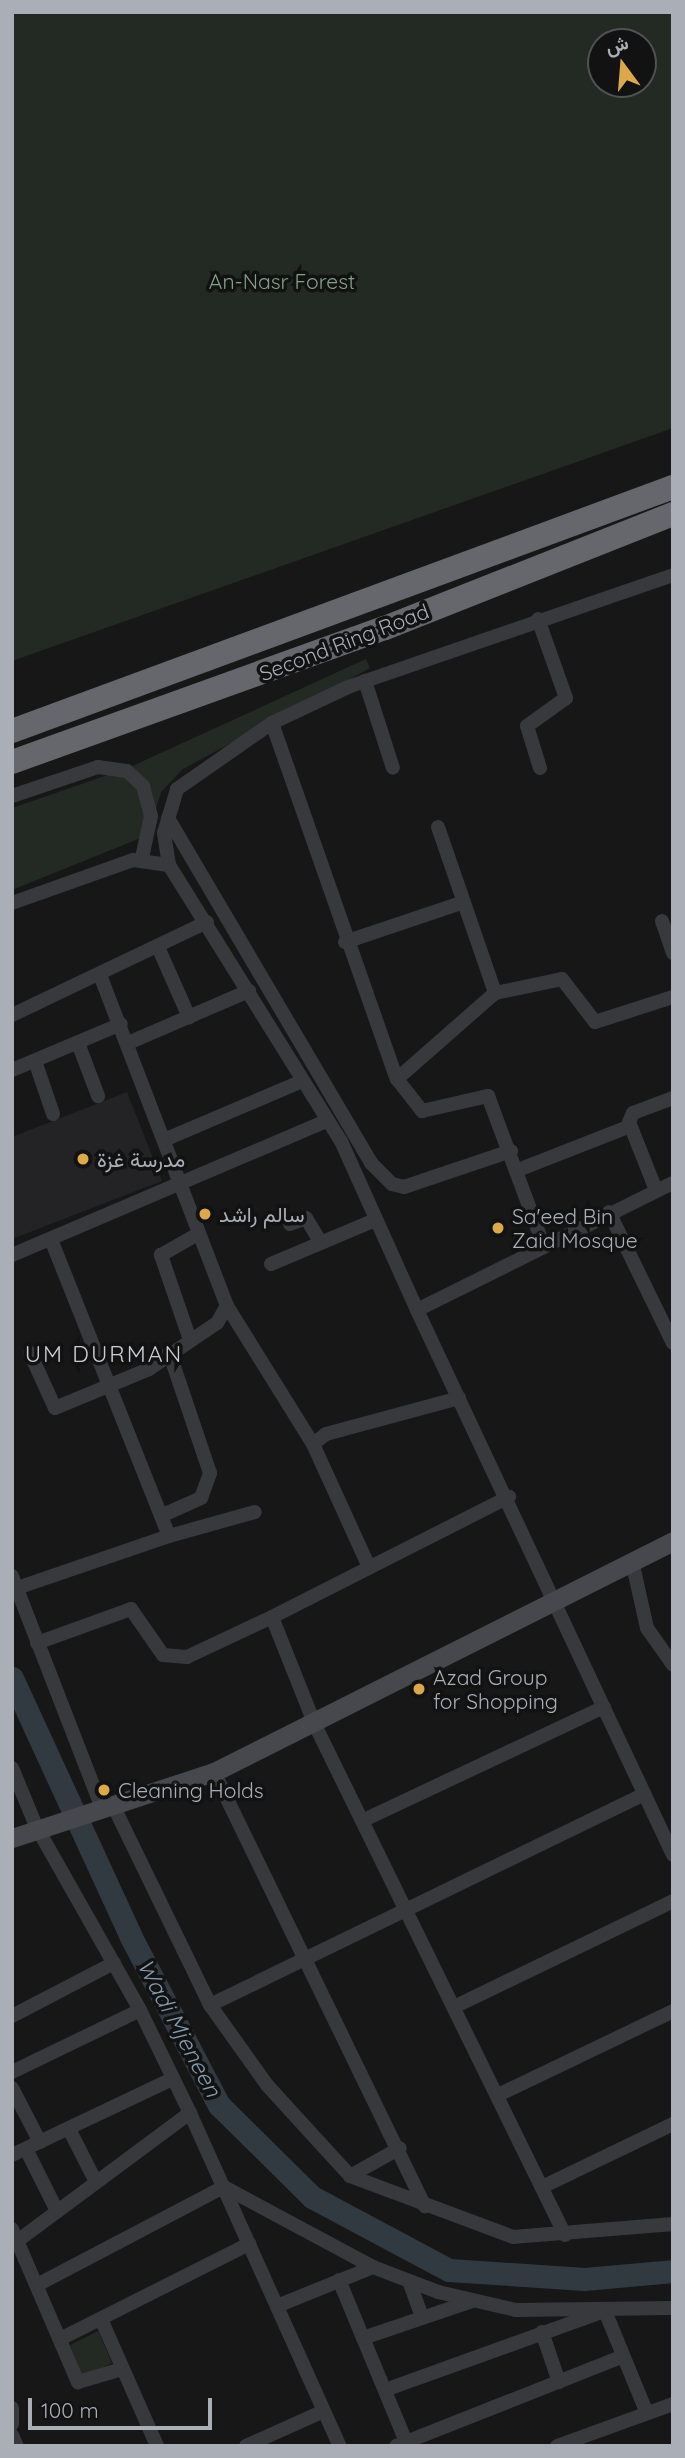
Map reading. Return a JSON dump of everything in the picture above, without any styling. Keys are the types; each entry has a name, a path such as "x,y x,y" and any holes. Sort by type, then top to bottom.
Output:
{"highway":[{"name":"Second Ring Road","path":"12,731 673,486"},
{"name":"Second Ring Road","path":"12,762 360,638 673,514"}],"street":[{"path":"673,575 538,619 365,681 272,723 187,777 168,818 163,842 169,865 207,922 326,1122 341,1141 417,1310 509,1497 553,1603 673,1855"},
{"path":"538,619 566,698 527,726 540,768"},
{"path":"365,681 393,768"},
{"path":"272,723 345,942 397,1079 422,1111 488,1097 511,1151 543,1244"},
{"path":"12,796 85,766 121,768 143,786 151,826 142,858"},
{"path":"168,818 371,1163 392,1184 404,1187 511,1151"},
{"path":"438,827 461,903 495,993"},
{"path":"12,903 142,858 169,865"},
{"path":"345,942 461,903"},
{"path":"662,920 673,953"},
{"path":"12,1014 100,975 207,922"},
{"path":"158,947 189,1017"},
{"path":"100,975 183,1185 198,1234 227,1306 313,1444 369,1567"},
{"path":"397,1079 495,993 562,979 595,1022 673,997"},
{"path":"128,1043 248,991"},
{"path":"12,1070 121,1024"},
{"path":"78,1043 98,1096"},
{"path":"35,1061 54,1114"},
{"path":"164,1140 302,1081"},
{"path":"656,1190 630,1126 633,1113 673,1098"},
{"path":"12,1255 52,1242 326,1122"},
{"path":"518,1170 630,1126"},
{"path":"417,1310 543,1244 673,1183"},
{"path":"609,1212 673,1343"},
{"path":"290,1224 306,1218 321,1243"},
{"path":"271,1264 375,1220"},
{"path":"189,1337 161,1255 198,1234"},
{"path":"52,1242 163,1515 169,1536"},
{"path":"30,1353 55,1408 111,1386 169,1352 189,1337 217,1323 227,1306"},
{"path":"163,1515 201,1498 210,1473 169,1352"},
{"path":"313,1444 326,1434 459,1398"},
{"path":"37,1643 131,1609 163,1655 187,1657 509,1497"},
{"path":"255,1512 15,1582 102,1806 210,2005 267,2085 350,2176 425,2206 513,2236 565,2235 673,2224"},
{"path":"12,1838 41,1824 214,1772 315,1725 673,1541"},
{"path":"632,1561 647,1628 673,1665"},
{"path":"272,1617 315,1725 366,1819 565,2235"},
{"path":"366,1819 604,1707"},
{"path":"12,1768 140,2010 190,2113 340,2446"},
{"path":"214,1772 400,2148 425,2206"},
{"path":"210,2005 408,1906 645,1794"},
{"path":"456,2006 673,1901"},
{"path":"12,2016 114,1963"},
{"path":"12,2072 140,2010"},
{"path":"498,2095 673,2011"},
{"path":"57,2211 19,2152 172,2079"},
{"path":"12,2088 40,2142"},
{"path":"121,2369 81,2384 14,2238 57,2211 190,2113"},
{"path":"542,2187 673,2124"},
{"path":"69,2129 96,2182"},
{"path":"350,2176 400,2148"},
{"path":"224,2187 373,2267 473,2301 516,2310 605,2311 673,2308"},
{"path":"37,2286 224,2187"},
{"path":"60,2339 249,2244"},
{"path":"277,2306 373,2267"},
{"path":"339,2280 385,2390 401,2444 623,2356"},
{"path":"409,2281 422,2317"},
{"path":"363,2338 473,2301"},
{"path":"385,2390 605,2311"},
{"path":"605,2311 646,2412"},
{"path":"100,2319 157,2446"},
{"path":"542,2332 559,2382"},
{"path":"556,2446 673,2404"},
{"path":"12,2408 12,2424"},
{"path":"246,2446 324,2411"},
{"path":"12,2435 17,2446"}],"shaded area":[{"name":"مدرسة غزة","path":"127,1092 162,1181 12,1239 12,1137"}],"green space":[{"name":"An-Nasr Forest","path":"12,12 673,12 673,428 12,661"},
{"path":"366,659 370,668 183,769 161,792 148,835 12,890 12,808 128,768"},
{"path":"98,2331 112,2363 83,2377 70,2345"}],"waterway":[{"name":"Wadi Mjeneen","path":"12,1678 131,1937 219,2105 312,2197 449,2270 584,2279 673,2271"}],"place":[{"name":"مدرسة غزة","path":"83,1159"},
{"name":"سالم راشد","path":"205,1214"},
{"name":"Sa'eed Bin Zaid Mosque","path":"498,1228"},
{"name":"Azad Group for Shopping","path":"419,1689"},
{"name":"Cleaning Holds","path":"104,1790"}],"district":[{"name":"UM DURMAN","path":"104,1354"}]}
